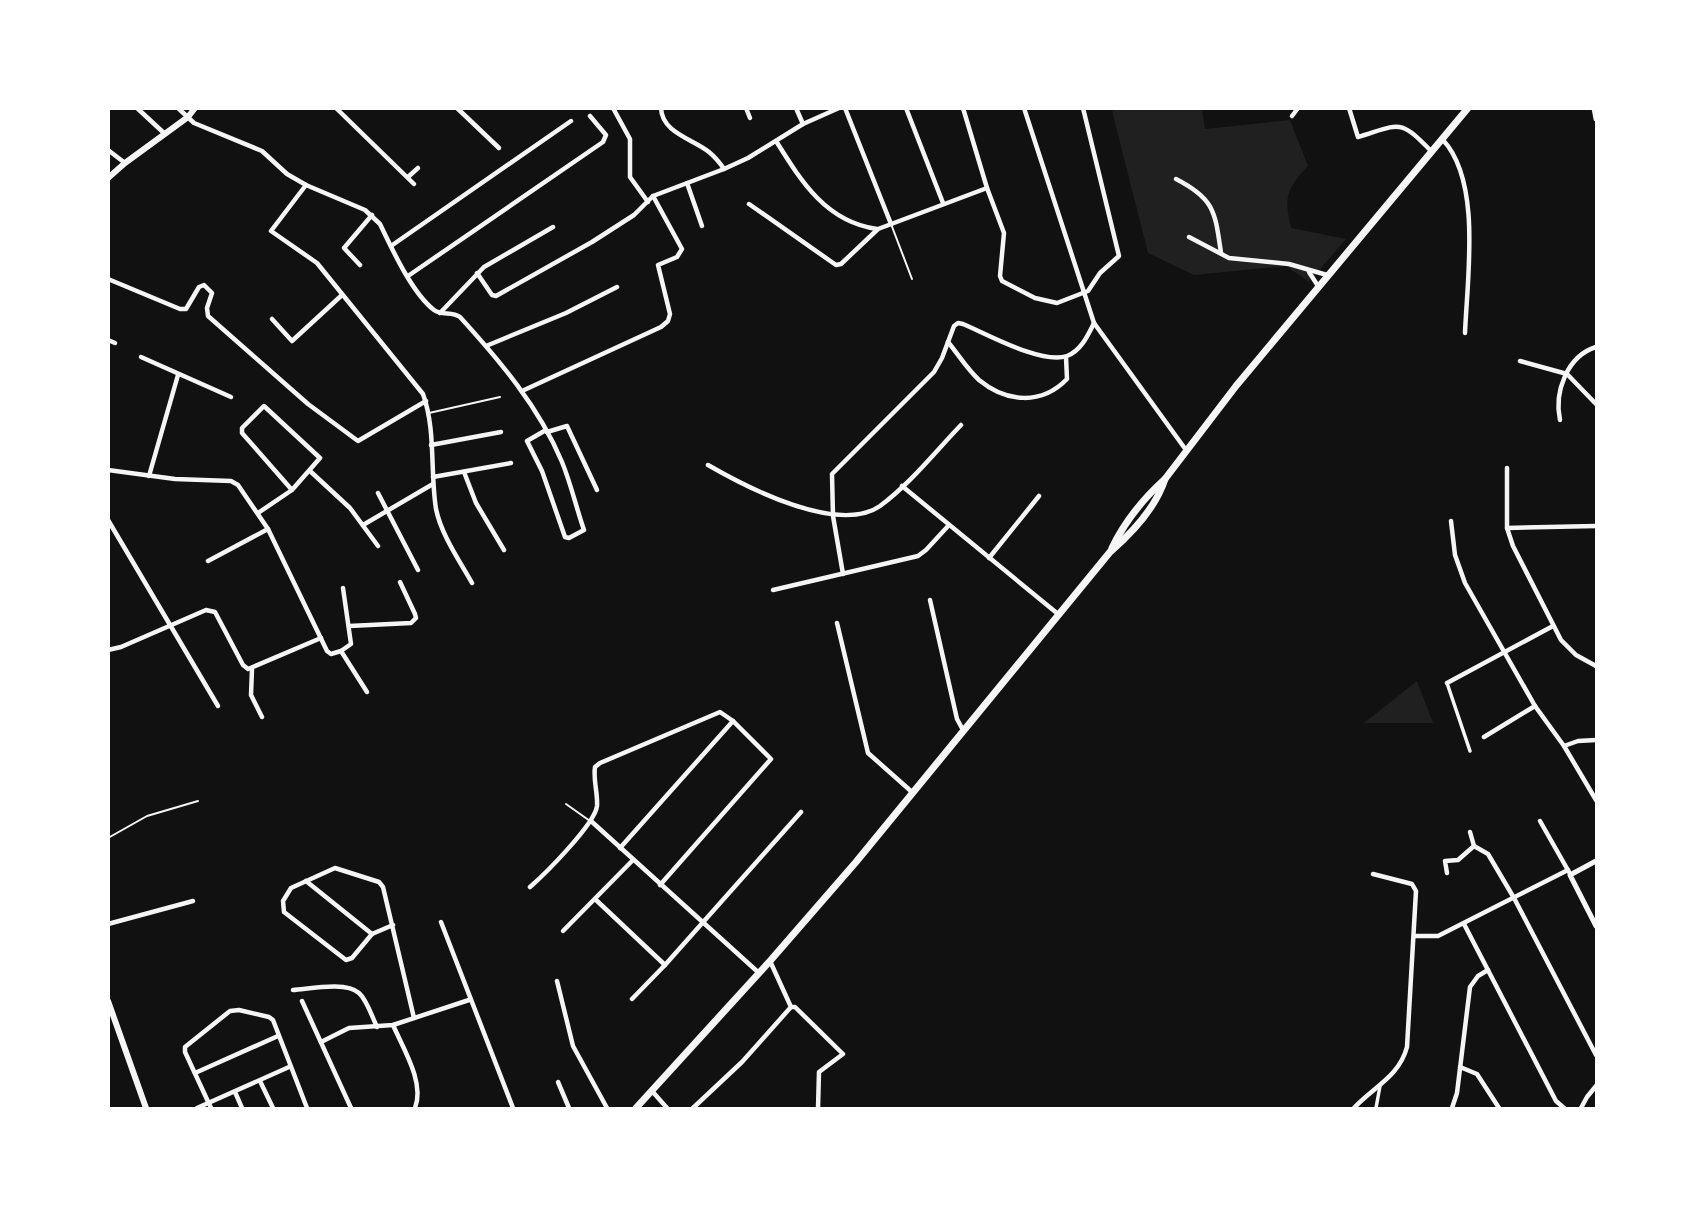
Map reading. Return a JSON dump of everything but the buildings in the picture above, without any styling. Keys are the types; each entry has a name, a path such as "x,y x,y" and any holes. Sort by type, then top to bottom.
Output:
{"main road":[{"path":"108,178 195,108"},
{"path":"636,1108 856,862 1110,552 1126,538 1161,493 1166,479 1187,450 1327,275 1468,108"},
{"path":"108,1001 146,1108"}],"street":[{"path":"137,108 166,134"},
{"path":"178,108 194,123 262,151 287,174 306,185 336,196 372,215 380,224 408,276 432,309 440,313 455,313 460,317 522,391 547,431 562,463 583,530 569,538 565,537 542,471 527,441 547,431 567,426 597,490"},
{"path":"336,108 414,184"},
{"path":"457,108 499,148"},
{"path":"613,108 630,139 631,177 648,202"},
{"path":"661,108 668,127 708,151 724,169"},
{"path":"746,108 750,118"},
{"path":"796,108 803,124"},
{"path":"477,274 494,296 592,242 634,215 653,196 724,169 803,124 839,108"},
{"path":"845,108 891,225"},
{"path":"906,108 943,203"},
{"path":"963,108 987,188 1004,233 999,270 1002,281 1048,303 1057,303 1084,294 1100,273 1116,259 1119,252 1083,108"},
{"path":"1024,108 1094,323 1187,450"},
{"path":"1292,116 1298,108"},
{"path":"1349,108 1358,137 1401,126 1411,130 1433,152"},
{"path":"1594,108 1597,119"},
{"path":"408,276 603,142 606,135 590,117"},
{"path":"391,246 571,121"},
{"path":"1443,140 1451,148 1466,189 1469,227 1465,333"},
{"path":"776,141 809,191 826,208 852,224 878,229"},
{"path":"108,150 125,163"},
{"path":"408,177 418,168"},
{"path":"1175,179 1201,193 1209,203 1217,226 1221,254"},
{"path":"687,183 702,226"},
{"path":"306,185 271,231 317,263 419,388 426,401 428,414 437,511 472,583"},
{"path":"748,204 833,264 841,264 878,229 987,188"},
{"path":"522,391 661,327 668,321 670,314 658,265 677,257 682,249 653,196"},
{"path":"360,265 344,247 372,215"},
{"path":"440,313 492,262 553,227"},
{"path":"1189,237 1221,254 1247,261 1289,264 1327,275"},
{"path":"1309,271 1318,286"},
{"path":"108,279 180,309 186,309 199,287 204,285 212,293 207,308 208,316 308,404 358,441 426,401"},
{"path":"486,346 566,313 617,287"},
{"path":"272,319 292,341 342,295"},
{"path":"843,574 831,482 836,468 934,372 954,326 960,323 1040,356 1066,357 1085,340 1094,323"},
{"path":"108,340 115,343"},
{"path":"948,341 980,380 1012,396 1042,397 1051,393 1067,379 1066,357"},
{"path":"1560,420 1558,395 1567,374 1584,352 1597,347"},
{"path":"141,357 231,397"},
{"path":"1520,361 1567,374 1597,404"},
{"path":"149,476 178,375"},
{"path":"258,513 292,490 320,458 264,406 242,428 242,433 292,490"},
{"path":"708,465 757,491 834,516 852,515 879,507 961,425"},
{"path":"431,445 502,432"},
{"path":"433,477 511,463"},
{"path":"1507,468 1507,528 1513,546 1567,648 1597,666"},
{"path":"108,470 149,476 231,481 238,485 268,529 328,653 341,651 351,644 343,588"},
{"path":"310,471 333,490 378,547"},
{"path":"464,472 476,503 504,550"},
{"path":"363,525 433,484"},
{"path":"902,486 1059,615"},
{"path":"378,493 418,570"},
{"path":"989,558 1039,496"},
{"path":"108,520 218,706"},
{"path":"1451,521 1455,555 1465,583 1535,706 1564,746 1597,800"},
{"path":"773,590 918,555 949,525"},
{"path":"1507,528 1597,526"},
{"path":"208,561 268,529"},
{"path":"349,626 411,623 416,618 415,614 400,582"},
{"path":"930,600 957,719 963,730"},
{"path":"108,650 121,647 206,610 213,611 243,665 252,669 321,638"},
{"path":"837,623 868,753 912,792"},
{"path":"1470,751 1447,682 1553,626"},
{"path":"341,651 367,692"},
{"path":"252,669 251,695 262,717"},
{"path":"1484,737 1535,706"},
{"path":"530,887 591,821 597,805 595,767 600,762 714,713 725,714 771,759 660,885"},
{"path":"620,848 733,721"},
{"path":"1564,746 1578,741 1597,740"},
{"path":"632,999 801,812"},
{"path":"591,821 759,973"},
{"path":"1540,821 1597,926"},
{"path":"1470,832 1474,846 1488,854 1514,898 1597,1055"},
{"path":"1447,873 1446,861 1458,860 1474,846"},
{"path":"563,931 633,860"},
{"path":"1414,936 1436,937 1597,861"},
{"path":"393,925 372,934 348,960 284,912 282,901 287,891 335,868 373,879 383,887 393,925 414,1018"},
{"path":"1354,1108 1399,1068 1407,1047 1415,886 1373,874"},
{"path":"306,881 372,934"},
{"path":"595,899 665,965"},
{"path":"108,924 194,901"},
{"path":"441,922 513,1108"},
{"path":"1464,924 1556,1101 1564,1108"},
{"path":"770,961 791,1007 843,1054 819,1072 818,1108"},
{"path":"1452,1108 1457,1093 1470,987 1478,976 1488,970"},
{"path":"557,981 573,1046 607,1108"},
{"path":"293,990 315,986 356,991 362,996 377,1027"},
{"path":"321,1042 347,1029 393,1025 469,1000"},
{"path":"302,1001 351,1108"},
{"path":"693,1108 742,1062 791,1007"},
{"path":"210,1106 185,1047 226,1013 239,1010 273,1020 307,1108"},
{"path":"393,1025 418,1093 415,1108"},
{"path":"195,1073 278,1036"},
{"path":"197,1108 210,1106 289,1067"},
{"path":"1460,1067 1477,1074 1499,1108"},
{"path":"260,1081 273,1108"},
{"path":"558,1082 569,1108"},
{"path":"1376,1108 1380,1086"},
{"path":"1581,1108 1597,1086"},
{"path":"652,1091 667,1108"},
{"path":"236,1092 243,1108"}],"lane":[{"path":"891,225 912,279"},
{"path":"428,414 500,397"},
{"path":"108,838 147,816 198,801"},
{"path":"566,804 591,821"}],"shaded area":[{"path":"1121,108 1202,109 1205,129 1290,120 1308,166 1295,181 1289,194 1291,228 1346,239 1309,282 1286,266 1194,275 1148,253 1112,111"},
{"path":"1417,681 1433,723 1364,723"}]}
